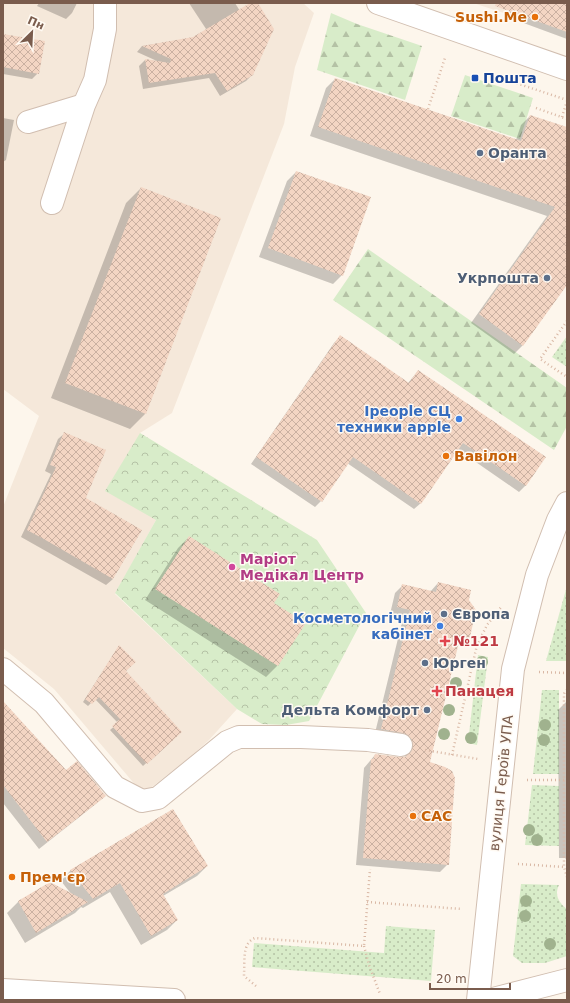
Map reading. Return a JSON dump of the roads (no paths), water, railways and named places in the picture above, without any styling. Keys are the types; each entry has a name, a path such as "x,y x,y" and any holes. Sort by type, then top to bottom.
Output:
{"street":[{"path":"52,203 84,105 95,80 104,29 105,3"},
{"path":"378,3 567,69"},
{"path":"28,122 84,105"},
{"name":"вулиця Героїв УПА","path":"478,1000 513,668 537,575 558,520 567,503"},
{"path":"3,669 44,703 115,787 142,801 158,798 227,742 239,737 360,739 401,745"},
{"path":"489,1000 523,996 567,980"},
{"path":"3,990 174,1000"}],"place":[{"name":"Sushi.Me","path":"535,17"},
{"name":"Пошта","path":"475,78"},
{"name":"Оранта","path":"480,153"},
{"name":"Укрпошта","path":"547,278"},
{"name":"Ipeople СЦ техники apple","path":"459,419"},
{"name":"Вавілон","path":"446,456"},
{"name":"Маріот Медікал Центр","path":"232,567"},
{"name":"Європа","path":"444,614"},
{"name":"Косметологічний кабінет","path":"440,626"},
{"name":"№121","path":"445,641"},
{"name":"Юрген","path":"425,663"},
{"name":"Панацея","path":"437,691"},
{"name":"Дельта Комфорт","path":"427,710"},
{"name":"САС","path":"413,816"},
{"name":"Прем'єр","path":"12,877"}]}
